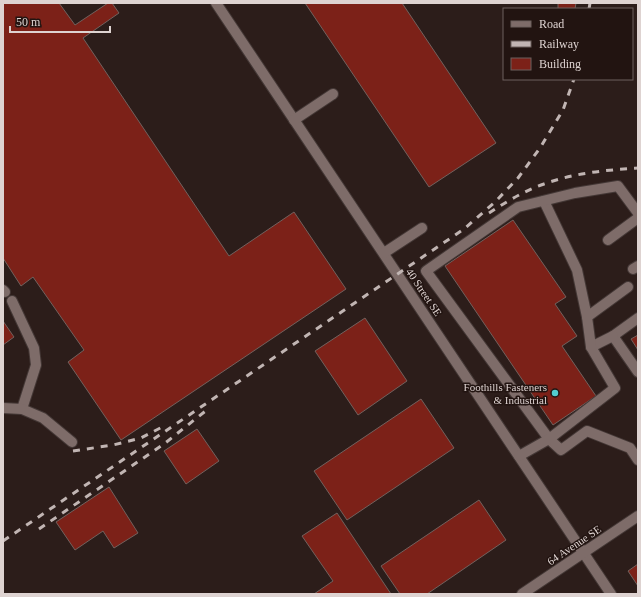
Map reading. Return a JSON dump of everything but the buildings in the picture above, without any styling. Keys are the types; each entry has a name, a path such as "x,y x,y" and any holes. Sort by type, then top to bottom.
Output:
{"street":[{"name":"40 Street SE","path":"216,3 611,594"},
{"path":"294,120 333,94"},
{"path":"638,213 618,186 518,207 426,270 549,439 561,450 587,431 630,448 638,460"},
{"path":"519,456 549,439 615,388 591,347 587,317 577,270 544,201"},
{"path":"608,240 638,218"},
{"path":"384,253 422,228"},
{"path":"587,317 628,287"},
{"path":"12,301 34,348 36,364 22,409"},
{"path":"591,347 613,336 638,318"},
{"path":"613,336 638,372"},
{"path":"3,408 22,409 43,418 72,442"},
{"name":"64 Avenue SE","path":"522,594 638,516"}],"railway":[{"path":"589,8 590,3"},
{"path":"3,541 464,229 495,202 518,178 540,148 563,110 574,80"},
{"path":"489,213 522,193 555,180 590,173 638,168"},
{"path":"39,529 164,444 208,409"},
{"path":"73,451 113,445 141,438 166,425"}],"place":[{"name":"Foothills Fasteners & Industrial","path":"555,393"}]}
